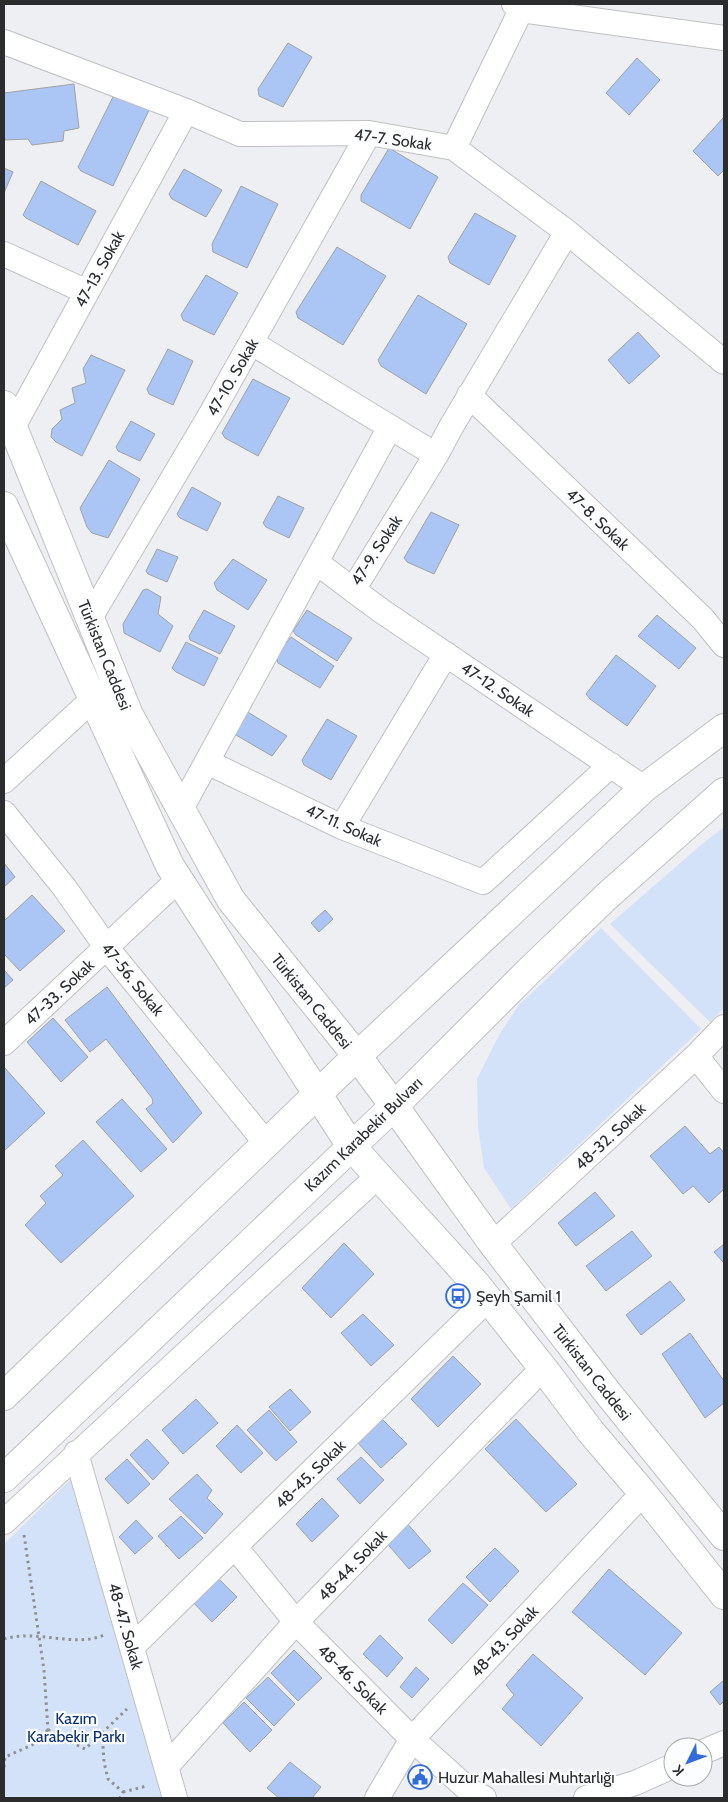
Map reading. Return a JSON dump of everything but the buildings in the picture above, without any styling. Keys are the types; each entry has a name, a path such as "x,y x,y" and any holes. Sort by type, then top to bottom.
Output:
{"street":[{"path":"454,148 518,7 715,37 724,54"},
{"name":"47-7. Sokak","path":"4,42 186,111 240,134 369,133 454,148 567,232 724,362"},
{"name":"47-13. Sokak","path":"8,416 87,292 186,111"},
{"name":"47-10. Sokak","path":"90,618 252,343 369,133"},
{"name":"47-9. Sokak","path":"316,562 353,590 436,455 469,395 567,232"},
{"path":"4,254 87,292"},
{"path":"252,343 436,455"},
{"name":"47-8. Sokak","path":"469,395 703,619 724,644"},
{"name":"Türkistan Caddesi","path":"8,416 129,715 231,900 357,1056 493,1244 607,1392 724,1536"},
{"path":"181,808 208,762 390,427"},
{"name":"Türkistan Caddesi","path":"4,506 170,866 352,1146 488,1299 591,1432 643,1493 724,1595"},
{"name":"47-12. Sokak","path":"353,590 644,788"},
{"path":"342,827 446,654"},
{"path":"4,781 93,699"},
{"path":"4,1396 318,1093 644,788 724,728"},
{"name":"47-11. Sokak","path":"208,762 342,827 483,882 611,765"},
{"name":"Kazım Karabekir Bulvarı","path":"4,1478 394,1106 578,924 724,792"},
{"name":"47-56. Sokak","path":"4,813 64,887 107,948 266,1144"},
{"name":"47-33. Sokak","path":"4,1043 178,880"},
{"name":"48-32. Sokak","path":"493,1244 696,1056 724,1027"},
{"path":"696,1056 724,1091"},
{"path":"12,1514 378,1176"},
{"name":"48-45. Sokak","path":"128,1636 235,1547 488,1299"},
{"name":"48-44. Sokak","path":"166,1767 296,1622 543,1368"},
{"name":"48-47. Sokak","path":"76,1453 175,1798"},
{"name":"48-43. Sokak","path":"377,1798 412,1739 643,1493"},
{"name":"48-46. Sokak","path":"235,1547 296,1622 412,1739 470,1791 484,1798"},
{"path":"586,1798 640,1791 663,1774"}],"path":[{"path":"12,1514 39,1636 44,1670 48,1730"},
{"path":"4,1639 33,1635 72,1639 128,1636"},
{"path":"48,1730 85,1749 144,1691"},
{"path":"4,1767 5,1756 32,1745 48,1730"},
{"path":"102,1733 104,1762 108,1779 123,1792 120,1798"}],"green space":[{"path":"724,827 724,1008 710,1022 610,924"},
{"path":"601,928 701,1029 511,1209 484,1168 478,1127 477,1079 500,1033 519,1005"},
{"name":"Kazım Karabekir Parkı","path":"74,1476 167,1798 4,1798 4,1544"}],"place":[{"name":"Şeyh Şamil 1","path":"458,1296"},
{"name":"Huzur Mahallesi Muhtarlığı","path":"420,1777"}]}
